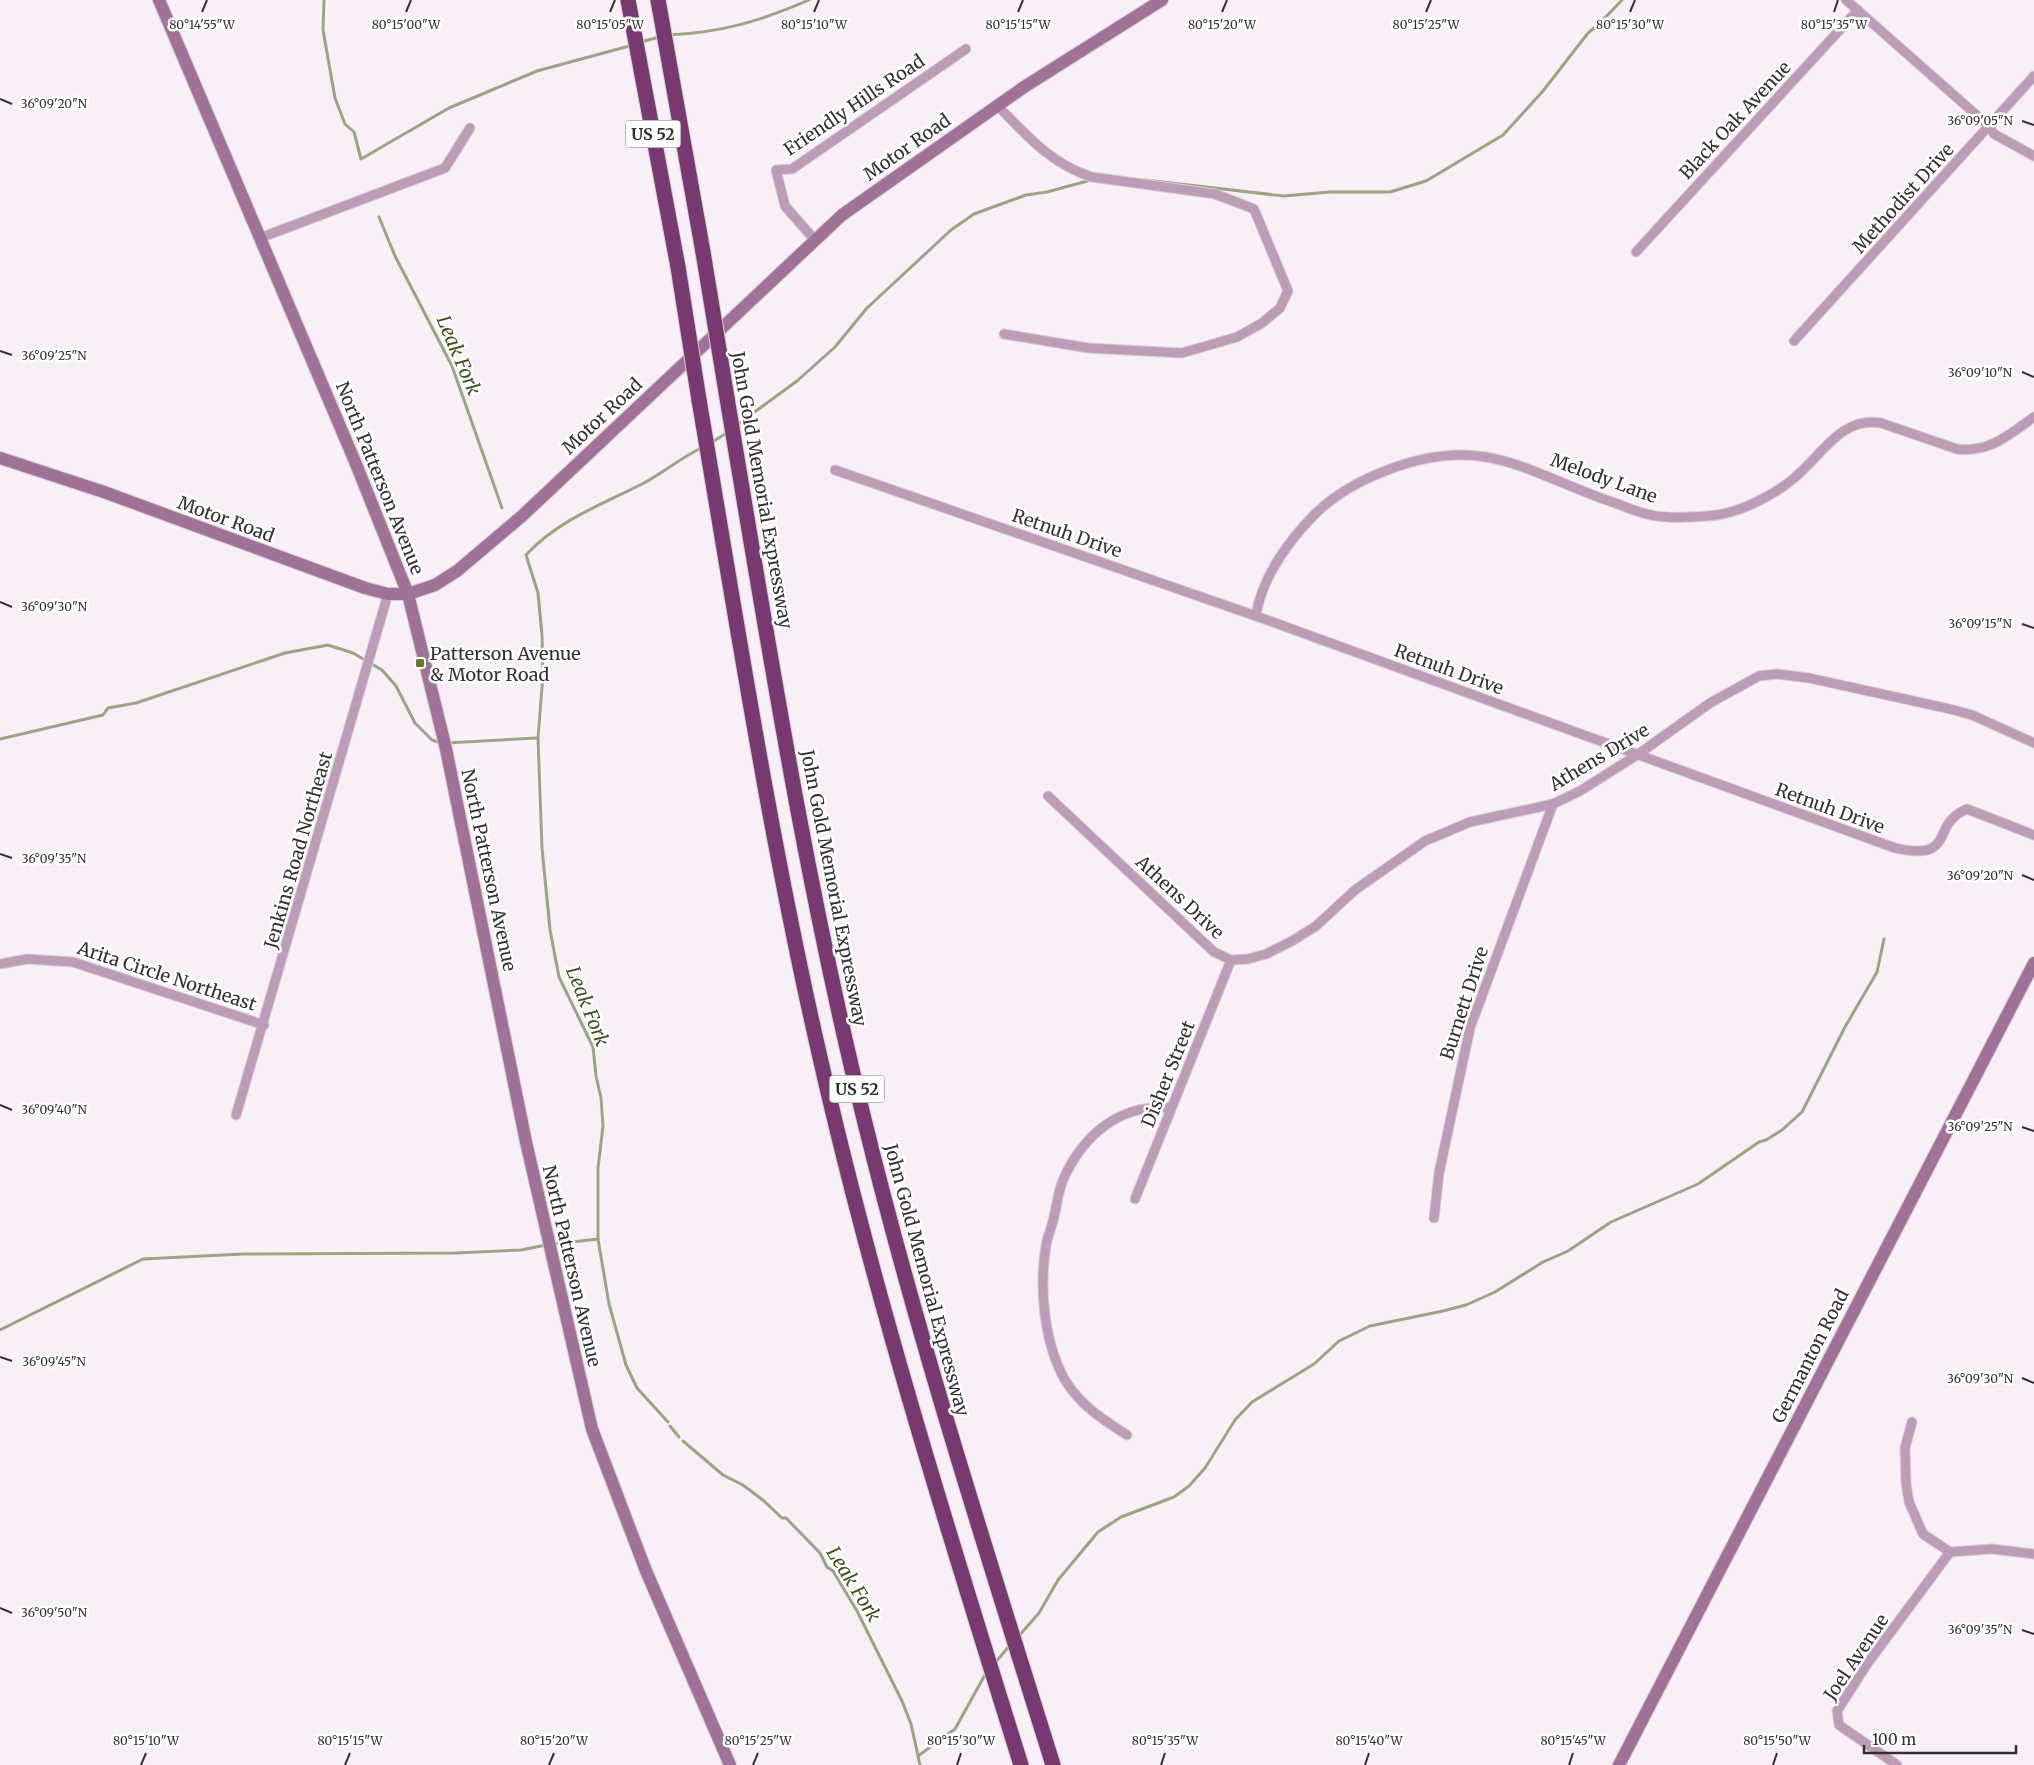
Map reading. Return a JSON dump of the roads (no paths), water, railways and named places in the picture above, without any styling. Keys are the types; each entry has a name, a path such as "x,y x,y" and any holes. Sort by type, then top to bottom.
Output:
{"highway":[{"name":"US 52","path":"628,0 678,267 777,856 822,1065 846,1168 901,1367 1022,1765"},
{"name":"John Gold Memorial Expressway","path":"658,0 703,252 777,693 818,912 865,1126 944,1411 1053,1765"}],"main road":[{"name":"North Patterson Avenue","path":"159,0 356,464 408,594 448,757 537,1194 592,1429 646,1571 730,1765"},
{"name":"Motor Road","path":"0,458 104,492 365,588 388,594 408,594 446,580 492,543 814,239 842,215 997,105 1162,0"},
{"name":"Germanton Road","path":"1619,1765 2034,963"}],"street":[{"path":"1846,0 1990,126 1994,134 2034,156"},
{"name":"Black Oak Avenue","path":"1636,252 1858,10"},
{"name":"Friendly Hills Road","path":"814,239 784,206 776,170 792,169 966,49"},
{"name":"Methodist Drive","path":"1794,341 2034,76"},
{"path":"997,105 1045,154 1076,172 1092,177 1215,194 1254,209 1288,291 1280,308 1262,323 1237,337 1182,353 1088,348 1004,334"},
{"path":"260,238 445,168 470,128"},
{"name":"Melody Lane","path":"1256,616 1258,605 1275,567 1299,533 1324,505 1363,480 1420,460 1462,454 1485,456 1530,468 1602,499 1651,515 1710,516 1753,503 1789,483 1807,468 1842,432 1853,425 1868,421 1957,450 1975,450 1998,444 2034,417"},
{"name":"Retnuh Drive","path":"835,470 1256,616 1895,848 1916,853 1929,850 1937,845 1951,820 1958,812 1967,809 2034,835"},
{"name":"Jenkins Road Northeast","path":"236,1115 388,594"},
{"name":"Athens Drive","path":"1048,796 1214,952 1231,960 1248,959 1266,954 1292,941 1316,926 1355,890 1425,841 1470,822 1553,804 1580,791 1637,755 1710,703 1750,679 1768,674 1809,678 1950,709 1972,715 2034,743"},
{"name":"Burnett Drive","path":"1434,1218 1439,1173 1470,1028 1553,804"},
{"name":"Arita Circle Northeast","path":"0,964 27,959 73,962 264,1024"},
{"name":"Disher Street","path":"1135,1200 1231,960"},
{"path":"1127,1435 1094,1414 1080,1400 1064,1379 1051,1346 1046,1316 1044,1281 1046,1246 1063,1182 1077,1154 1092,1136 1119,1116 1152,1106 1171,1108"},
{"path":"1912,1422 1905,1448 1905,1463 1910,1502 1923,1534 1950,1552 1992,1549 2034,1554"},
{"name":"Joel Avenue","path":"1897,1765 1840,1725 1837,1710 1867,1664 1950,1552"}],"waterway":[{"path":"324,0 323,30 335,98 345,124 354,132 361,159 449,108 537,71 633,45"},
{"path":"668,35 705,32 740,25 809,0"},
{"path":"1145,180 1284,196 1330,192 1390,192 1426,181 1503,135 1543,91 1588,33 1622,0"},
{"path":"641,42 659,37"},
{"path":"737,425 797,381 835,347 867,308 951,230 974,214 1026,195 1047,192 1091,180"},
{"name":"Leak Fork","path":"379,217 395,256 452,366 502,508"},
{"path":"711,443 728,432"},
{"name":"Leak Fork","path":"668,1422 637,1388 626,1365 609,1304 598,1239 598,1168 603,1126 601,1098 596,1076 593,1047 559,977 550,930 542,848 538,738 543,675 542,635 538,593 526,555 552,532 567,522 644,483 703,447"},
{"path":"0,739 103,715 108,708 136,703 285,653 328,645 353,653 382,670 396,686 415,723 432,740 441,743"},
{"path":"447,743 537,738"},
{"path":"1018,1637 1039,1613 1058,1580 1098,1532 1121,1517 1174,1497 1189,1486 1205,1468 1235,1420 1252,1402 1314,1364 1339,1341 1370,1326 1466,1305 1495,1292 1543,1262 1568,1251 1611,1222 1698,1184 1759,1142 1782,1130 1802,1112 1845,1027 1877,972 1884,939"},
{"path":"553,1244 598,1239"},
{"path":"0,1330 143,1259 243,1254 455,1253 521,1250 546,1245"},
{"name":"Leak Fork","path":"670,1426 679,1437"},
{"name":"Leak Fork","path":"683,1441 723,1475 743,1485 782,1518 786,1518 820,1553 827,1567 833,1571 857,1611 902,1701 911,1724 920,1765"},
{"path":"995,1663 1010,1645"},
{"path":"918,1756 955,1729 986,1673"}],"place":[{"name":"Patterson Avenue & Motor Road","path":"420,663"}]}
